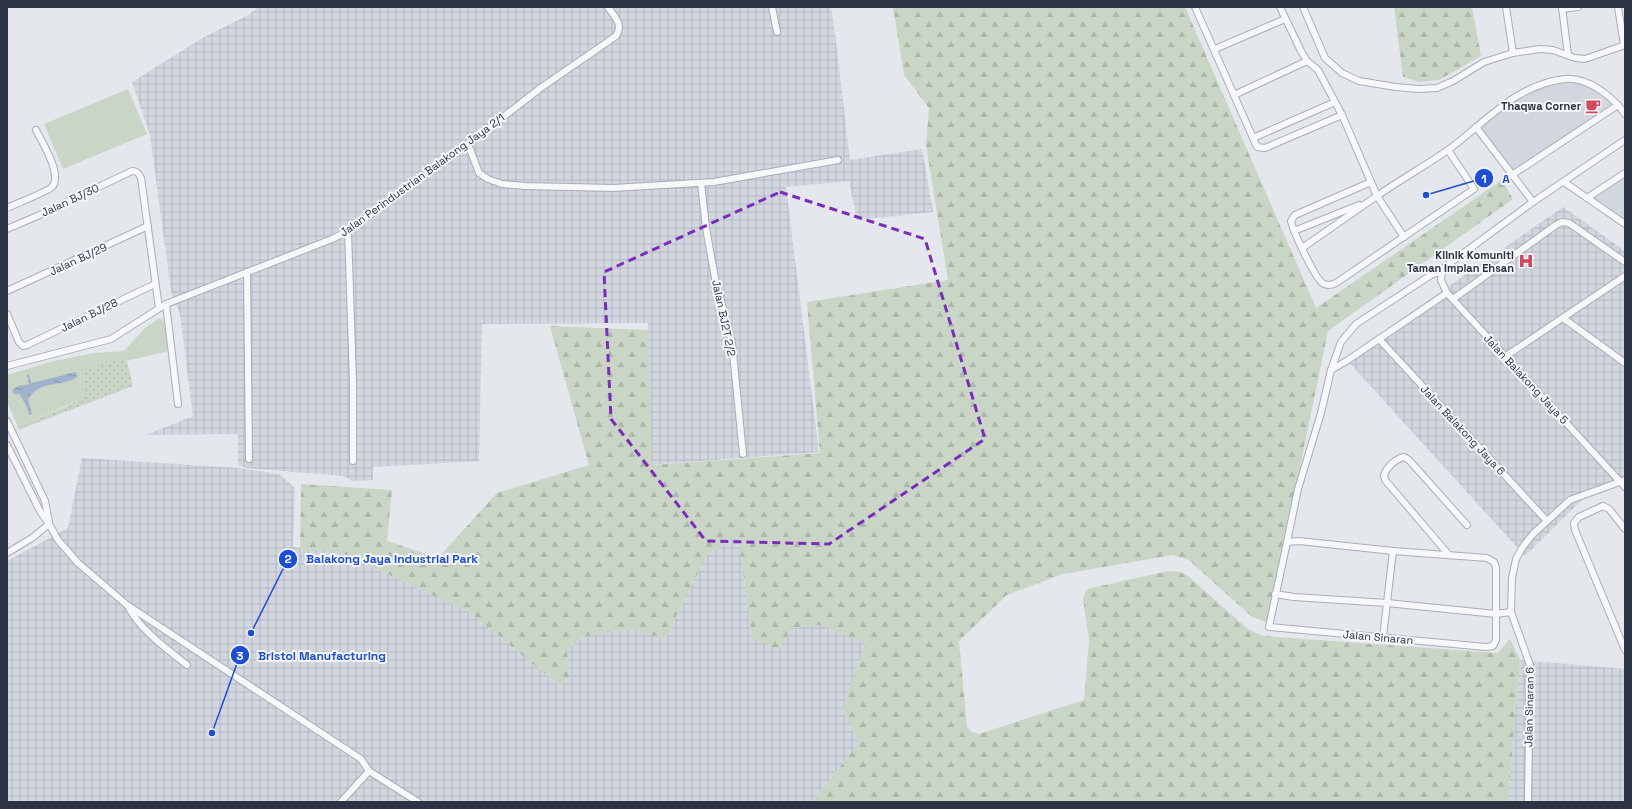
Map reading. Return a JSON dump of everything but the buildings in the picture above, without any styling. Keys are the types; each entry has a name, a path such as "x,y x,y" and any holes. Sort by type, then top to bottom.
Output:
{"street":[{"name":"Jalan Perindustrian Balakong Jaya 2/1","path":"7,366 111,340 166,304 332,239 348,231 468,144 542,87 616,36 620,30 619,24 608,7"},
{"path":"772,7 776,32"},
{"path":"1195,7 1215,49 1257,147 1265,148 1342,115"},
{"path":"1280,7 1301,51 1307,61 1318,70 1342,115 1377,196 1404,237"},
{"path":"1302,7 1325,58 1342,73 1360,81 1418,89 1437,88 1484,62 1513,53 1540,49 1553,50 1575,58 1585,58 1625,45 1618,7"},
{"path":"1506,7 1513,53"},
{"path":"1568,55 1562,8 1578,7"},
{"path":"1215,49 1285,19"},
{"path":"1234,95 1307,61"},
{"path":"1302,248 1369,201 1448,150 1497,110 1529,88 1564,79 1582,81 1591,84 1618,105 1625,114"},
{"path":"1253,138 1335,102"},
{"path":"1512,175 1618,105"},
{"path":"1476,127 1533,202"},
{"path":"7,208 52,187 56,179 55,168 36,130"},
{"path":"1511,612 1496,614 1387,603 1294,597 1275,594 1298,489 1321,413 1331,370 1341,342 1356,324 1430,275 1442,272 1446,266 1533,202 1625,140"},
{"path":"468,144 479,173 488,179 502,184 525,186 607,188 701,183 838,160"},
{"path":"1371,182 1295,215 1291,220 1294,232 1302,248 1319,280 1324,284 1331,285 1474,189 1448,150"},
{"name":"Jalan BJ/30","path":"7,229 132,171 136,171 139,174 148,226"},
{"path":"1587,198 1625,173"},
{"path":"1564,182 1625,224"},
{"name":"Jalan BJ2T 2/2","path":"701,183 715,278 732,343 743,454"},
{"path":"1294,232 1369,201"},
{"path":"1453,299 1562,222 1569,223 1625,262"},
{"path":"148,226 159,308"},
{"name":"Jalan BJ/29","path":"7,291 148,226"},
{"path":"348,231 353,382 353,461"},
{"path":"247,272 249,459"},
{"name":"Jalan Balakong Jaya 5","path":"1442,272 1441,280 1447,293 1624,483"},
{"path":"1506,356 1625,276"},
{"name":"Jalan BJ/28","path":"7,314 18,342 23,346 155,284"},
{"path":"1331,370 1447,293"},
{"path":"166,304 178,404"},
{"path":"1563,318 1625,363"},
{"name":"Jalan Balakong Jaya 6","path":"1379,339 1546,521"},
{"path":"7,421 45,501 50,524"},
{"path":"7,445 36,506 50,524 58,540 78,563 127,605 361,759 369,770 418,802"},
{"path":"1449,555 1385,480 1384,475 1386,469 1399,458 1404,457 1409,460 1467,525"},
{"name":"Jalan Sinaran 6","path":"1528,802 1530,665 1511,612 1512,578 1516,559 1522,548 1546,521 1570,500 1624,483"},
{"path":"1625,529 1609,509 1603,506 1579,518 1574,523 1575,530 1625,650"},
{"path":"7,553 24,543 50,524"},
{"path":"1287,542 1299,541 1393,551 1487,558 1494,562 1496,567 1496,614"},
{"path":"1383,638 1393,551"},
{"name":"Jalan Sinaran","path":"1275,594 1269,627 1383,638 1486,647 1493,646 1496,640 1496,614"},
{"path":"127,605 131,613 146,630 188,665"},
{"path":"341,802 369,770"}],"highlighted area":[{"path":"780,192 925,239 985,439 829,544 706,541 611,419 604,272"}],"shaded area":[{"path":"259,7 831,7 850,160 922,149 933,212 857,220 849,181 786,187 819,452 649,465 648,323 482,324 479,461 373,467 373,480 352,481 344,476 246,468 238,465 238,434 146,435 193,416 180,314 171,291 150,135 132,82 204,37 248,15"},
{"path":"1564,82 1581,83 1591,87 1614,105 1513,171 1480,128 1520,97 1540,87"},
{"path":"1625,176 1625,221 1592,198"},
{"path":"1563,207 1625,251 1625,484 1587,495 1525,556 1345,358"},
{"path":"82,458 239,468 279,474 295,488 293,547 342,553 469,612 560,686 569,677 567,651 582,637 630,629 665,639 707,555 738,536 752,638 791,628 820,625 866,643 842,709 859,743 812,802 7,802 7,561 68,528"},
{"path":"1520,660 1625,669 1625,802 1508,802"}],"green space":[{"path":"893,7 1185,7 1316,308 1502,180 1513,199 1328,331 1268,623 1251,616 1189,560 1173,555 1063,574 1007,595 959,641 967,727 972,732 979,734 1084,700 1089,640 1083,598 1087,589 1168,571 1180,572 1188,576 1249,630 1264,636 1498,653 1510,639 1520,660 1508,802 812,802 859,743 842,709 866,643 820,625 791,628 780,650 752,638 738,536 707,555 665,639 630,629 582,637 567,651 569,677 560,686 469,612 342,553 300,549 301,484 392,490 387,541 438,558 497,493 589,465 550,326 648,330 652,465 820,453 807,302 948,280 926,145 929,108 904,75"},
{"path":"1394,7 1472,7 1481,56 1439,80 1419,82 1403,77"},
{"path":"128,89 147,134 63,169 44,124"},
{"path":"160,318 164,323 169,351 126,361 126,357 83,376 85,391 84,396 70,404 24,424 26,427 19,430 7,401 7,375 54,361 94,353 124,351 145,328"},
{"path":"126,357 133,386 26,427 24,424 70,405 83,396 84,372 92,367"}],"water":[{"path":"75,372 78,376 73,380 46,386 33,392 28,399 32,414 28,415 29,412 20,394 14,394 12,390 18,386 29,384 27,375 29,374 31,383 33,383"}],"place":[{"name":"Thaqwa Corner","path":"1593,106"},
{"name":"A","path":"1426,195"},
{"name":"Klinik Komuniti Taman Impian Ehsan","path":"1526,261"},
{"name":"Balakong Jaya Industrial Park","path":"251,633"},
{"name":"Bristol Manufacturing","path":"212,733"}]}
